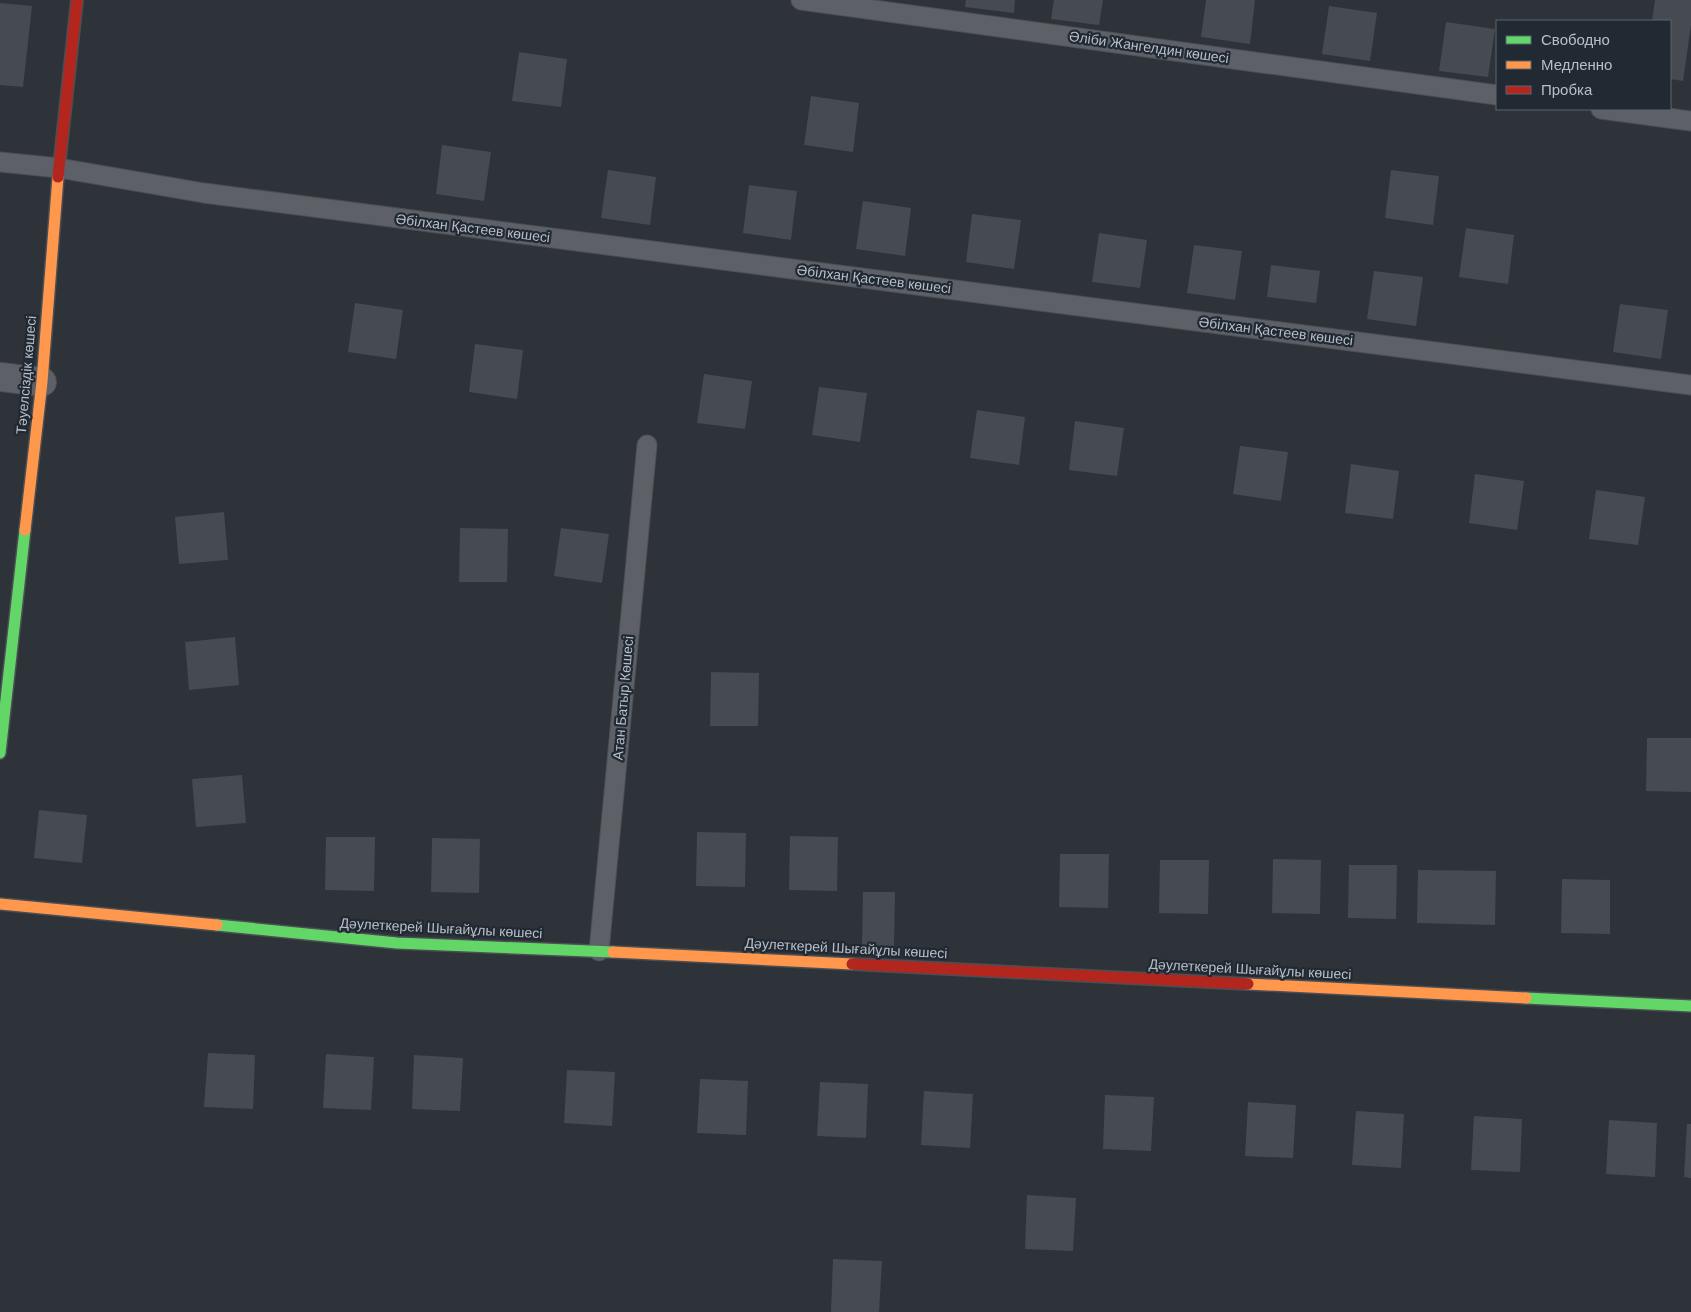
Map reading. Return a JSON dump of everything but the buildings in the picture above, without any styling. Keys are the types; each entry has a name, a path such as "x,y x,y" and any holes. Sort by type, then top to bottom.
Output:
{"street":[{"name":"Тәуелсіздік көшесі","path":"0,753 42,382 59,168 77,0"},
{"path":"0,378 42,382"},
{"name":"Дәулеткерей Шығайұлы көшесі","path":"0,904 396,943 599,951 1691,1006"}],"lane":[{"name":"Әліби Жангелдин көшесі","path":"801,0 1496,95"},
{"path":"1608,110 1691,121"},
{"name":"Әбілхан Қастеев көшесі","path":"0,162 59,168 204,193 1691,385"},
{"name":"Атан Батыр Көшесі","path":"599,951 647,445"}],"traffic: fast":[{"path":"0,753 25,530"},
{"path":"217,925 397,943 613,952"},
{"path":"1526,998 1691,1006"}],"traffic: slow":[{"path":"25,530 42,382 58,177"},
{"path":"0,904 217,925"},
{"path":"613,952 852,964"},
{"path":"1248,984 1526,998"}],"traffic: jam":[{"path":"58,177 77,0"},
{"path":"852,964 1248,984"}]}
